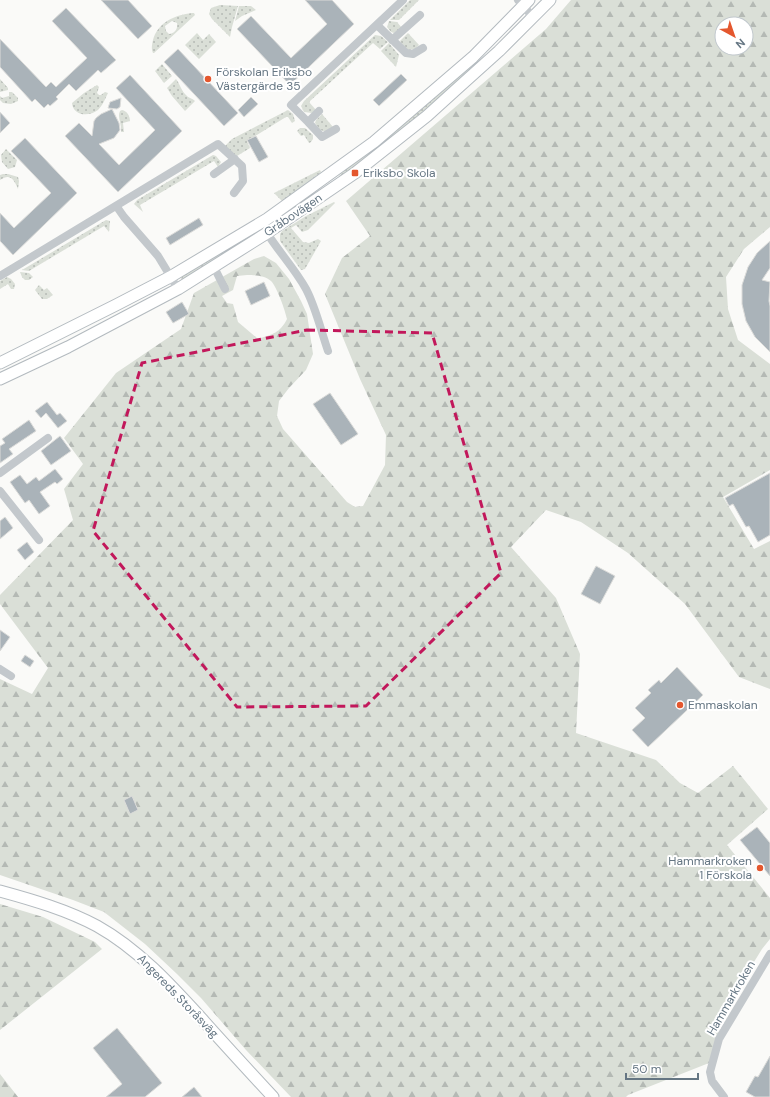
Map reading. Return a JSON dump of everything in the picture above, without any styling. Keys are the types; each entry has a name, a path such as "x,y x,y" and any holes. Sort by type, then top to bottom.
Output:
{"main road":[{"name":"Gråbovägen","path":"0,379 68,347 178,289 267,233 354,173 427,116 499,51 550,0"},
{"name":"Gråbovägen","path":"0,363 88,320 170,277 267,219 374,142 473,57 524,2"},
{"name":"Angereds Storåsväg","path":"0,891 58,909 82,919 97,926 135,952 172,986 273,1097"}],"street":[{"path":"336,129 322,137 291,105 403,0"},
{"path":"524,2 533,17"},
{"path":"392,40 420,15"},
{"path":"377,25 406,53 414,54 423,48"},
{"path":"308,122 319,111"},
{"path":"0,276 218,144 242,166 243,181 234,193"},
{"path":"214,174 235,159"},
{"path":"116,207 158,256 178,289"},
{"path":"267,219 267,233 307,291 328,351"},
{"path":"214,267 225,289"},
{"path":"0,473 48,438"},
{"path":"0,491 39,540"},
{"path":"0,669 11,676"},
{"name":"Hammarkroken","path":"724,1097 712,1081 710,1072 719,1039 770,954"}],"highlighted area":[{"path":"307,330 432,333 501,573 366,706 237,707 93,531 142,363"}],"green space":[{"path":"410,0 419,0 399,20 390,20"},
{"path":"571,0 770,0 770,227 744,249 726,277 728,309 738,340 770,364 770,470 723,497 754,549 770,541 770,689 739,677 685,604 628,553 581,522 546,510 511,547 556,598 580,654 576,733 656,760 680,783 698,793 733,766 768,809 727,845 770,898 770,939 741,983 721,1024 709,1063 626,1097 291,1097 246,1050 201,998 177,974 145,944 104,912 0,875 0,679 32,694 48,668 0,604 0,595 73,520 64,489 83,464 64,438 116,373 181,329 194,293 254,259 264,256 276,263 289,279 301,301 307,314 313,354 306,370 279,401 277,416 283,429 347,502 355,507 363,506 385,465 386,435 360,379 325,294 342,258 370,236 346,201 546,29","holes":["237,276 263,276 271,281 278,293 287,319 279,330 258,339 238,322 233,304 227,303 222,296 233,290"]},
{"path":"220,5 238,6 230,37 209,14 211,8"},
{"path":"239,6 251,6 256,10 235,21"},
{"path":"194,13 195,15 153,53 153,40 159,28 168,20","holes":["172,21 177,23 176,30 169,34 166,31 165,26"]},
{"path":"389,21 397,22 402,28 394,33 391,32 387,27"},
{"path":"197,33 203,40 209,34 216,42 199,59 185,45"},
{"path":"408,33 419,45 415,49 408,50 400,41"},
{"path":"375,35 381,36 388,42 380,49 373,43 309,102 316,110 312,113 304,112 301,106 304,101"},
{"path":"389,43 399,55 396,67 381,51"},
{"path":"162,64 172,76 164,83 155,71"},
{"path":"470,65 473,69 410,125 341,178 339,176 425,106"},
{"path":"0,79 8,88 8,90 0,92"},
{"path":"176,79 185,94 195,101 185,111 167,88"},
{"path":"97,85 99,87 97,93 99,95 105,92 108,93 100,108 90,114 82,114 75,111 72,103"},
{"path":"9,92 12,92 18,98 18,101 11,104 3,103 0,100 0,96 2,98 9,96"},
{"path":"122,110 127,113 130,119 130,121 123,123 124,132 121,132 119,116 120,111"},
{"path":"288,110 293,114 295,121 292,123 288,117 286,117 247,141 250,148 237,156 224,147 232,139"},
{"path":"322,114 333,127 327,132 320,130 315,123"},
{"path":"300,128 305,128 313,135 311,142 309,143 304,135 301,136 297,131"},
{"path":"6,149 17,160 15,167 8,169 2,162 1,155"},
{"path":"213,155 216,156 221,162 218,167 214,161 140,205 143,212 134,204 137,200"},
{"path":"320,170 321,172 283,202 274,193"},
{"path":"3,174 18,177 18,189 15,182 9,177 0,180 0,175"},
{"path":"334,202 335,203 308,230 302,232 296,225 291,228 303,242 309,243 318,239 321,241 305,269 301,270 280,241 280,234 282,231 306,216"},
{"path":"106,220 110,221 109,232 104,226 29,271 22,270"},
{"path":"251,234 251,237 193,274 182,279 181,278 183,276"},
{"path":"20,272 29,273 33,277 29,280 25,280"},
{"path":"7,277 15,284 14,289 11,289 8,284 0,289 0,281"},
{"path":"39,285 44,290 47,288 53,295 47,299 42,299 35,290"},
{"path":"0,904 43,917 95,942 102,949 0,1030"},
{"path":"0,1074 18,1097 0,1097"}],"building":[{"path":"101,0 128,0 152,26 138,39"},
{"path":"305,0 332,0 354,24 290,85 237,29 251,16 291,58 327,24"},
{"path":"66,8 116,60 101,73 98,70 76,91 69,84 56,97 58,99 50,106 48,104 44,108 35,99 32,102 0,67 0,39 46,87 51,82 56,87 87,58 52,21"},
{"path":"178,49 238,113 224,126 164,62"},
{"path":"401,74 407,80 379,106 373,100"},
{"path":"130,75 182,131 118,192 65,136 79,123 92,136 94,121 96,118 112,109 119,123 120,130 114,138 99,144 119,165 155,130 116,88"},
{"path":"251,97 258,104 244,117 238,110"},
{"path":"121,98 120,107 117,109 108,108 110,102"},
{"path":"0,112 10,123 0,133"},
{"path":"256,136 268,157 259,162 247,140"},
{"path":"25,138 77,193 13,255 0,241 0,213 14,228 51,193 11,151"},
{"path":"199,218 203,225 170,245 166,238"},
{"path":"770,241 770,268 762,280 770,282 770,352 755,337 746,321 742,304 742,285 748,267 757,253"},
{"path":"264,282 270,296 251,305 245,291"},
{"path":"182,302 189,314 173,323 166,312"},
{"path":"330,393 358,434 341,445 313,404"},
{"path":"47,402 57,415 60,413 67,421 58,428 46,413 41,418 35,411"},
{"path":"29,420 36,431 9,449 13,454 0,463 0,446 5,443 2,439"},
{"path":"60,436 71,451 51,465 41,451"},
{"path":"55,469 63,479 57,484 55,482 40,492 50,506 39,514 29,500 25,503 10,482 20,475 27,484 36,477 39,481"},
{"path":"770,473 770,535 758,542 749,526 746,527 733,504 729,506 725,498"},
{"path":"5,517 13,528 0,539 0,521"},
{"path":"27,542 34,552 25,560 17,550"},
{"path":"596,566 615,576 600,604 581,594"},
{"path":"0,630 10,637 0,651"},
{"path":"25,655 34,661 30,667 21,661"},
{"path":"677,667 703,695 648,747 632,730 645,718 635,708 651,693 648,690 659,680 661,683"},
{"path":"132,796 138,810 130,814 124,800"},
{"path":"757,827 770,843 770,876 740,840"},
{"path":"117,1028 162,1083 145,1097 106,1097 122,1084 93,1048"},
{"path":"770,1056 770,1097 755,1097 746,1092 755,1076 758,1077"},
{"path":"194,1087 202,1097 182,1097"}],"place":[{"name":"Förskolan Eriksbo Västergärde 35","path":"208,79"},
{"name":"Eriksbo Skola","path":"355,173"},
{"name":"Emmaskolan","path":"680,705"},
{"name":"Hammarkroken 1 Förskola","path":"760,868"}]}
